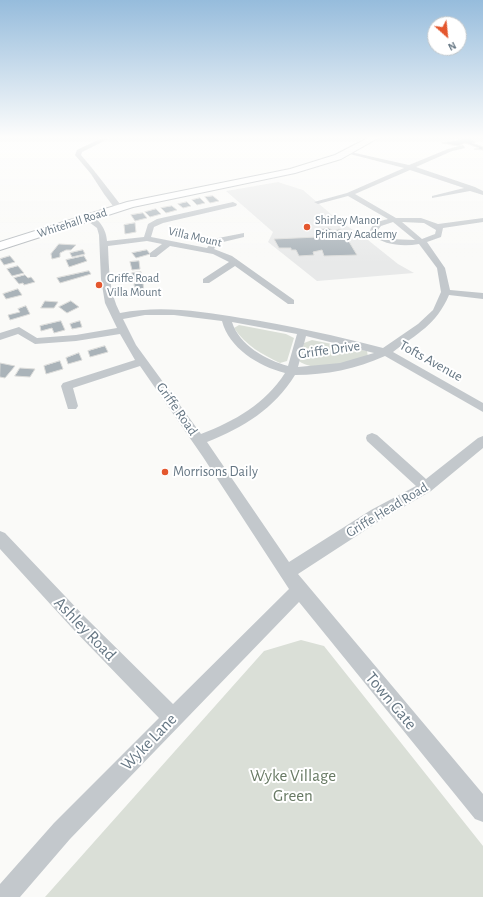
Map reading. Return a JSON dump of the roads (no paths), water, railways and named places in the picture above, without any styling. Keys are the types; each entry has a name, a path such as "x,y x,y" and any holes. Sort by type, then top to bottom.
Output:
{"highway":[{"name":"Whitehall Road","path":"0,246 119,208 251,180"}],"street":[{"path":"98,180 106,193 119,208"},
{"path":"318,202 349,194 381,180"},
{"path":"448,180 483,193"},
{"path":"434,197 483,184"},
{"path":"349,194 381,210 396,220 433,255 441,269 446,292 483,296"},
{"path":"147,239 151,226 160,221 233,204"},
{"name":"Griffe Road","path":"88,217 100,227 103,235 105,279 110,303 132,346 199,440 299,590"},
{"path":"438,226 440,228 438,235 433,239 420,242 389,241 380,238 373,232 377,226 385,222 396,220 408,219 424,221 438,226 483,220"},
{"path":"209,251 216,241 241,235"},
{"name":"Villa Mount","path":"104,244 147,239 209,251 225,256 235,262 292,302"},
{"path":"154,255 169,243"},
{"path":"206,281 235,262"},
{"name":"Griffe Drive","path":"226,318 231,335 260,357 279,367 291,371 334,368 369,360 385,352 422,326 437,311 446,292"},
{"name":"Griffe Drive","path":"116,317 145,311 182,312 226,318 324,336 385,352"},
{"path":"0,337 19,330 35,341 76,338 123,330"},
{"path":"199,440 223,431 256,413 279,392 291,371 302,333"},
{"name":"Tofts Avenue","path":"385,352 483,408"},
{"path":"72,406 67,386 143,361"},
{"path":"372,438 426,487"},
{"name":"Griffe Head Road","path":"287,572 376,515 426,487 483,441"},
{"name":"Ashley Road","path":"0,538 78,622 173,718"},
{"name":"Wyke Lane","path":"4,897 62,831 299,590"},
{"name":"Town Gate","path":"299,590 483,811"}],"place":[{"name":"Shirley Manor Primary Academy","path":"307,227"},
{"name":"Griffe Road Villa Mount","path":"99,285"},
{"name":"Morrisons Daily","path":"165,472"}],"park label":[{"name":"Wyke Village Green","path":"293,786"}]}
